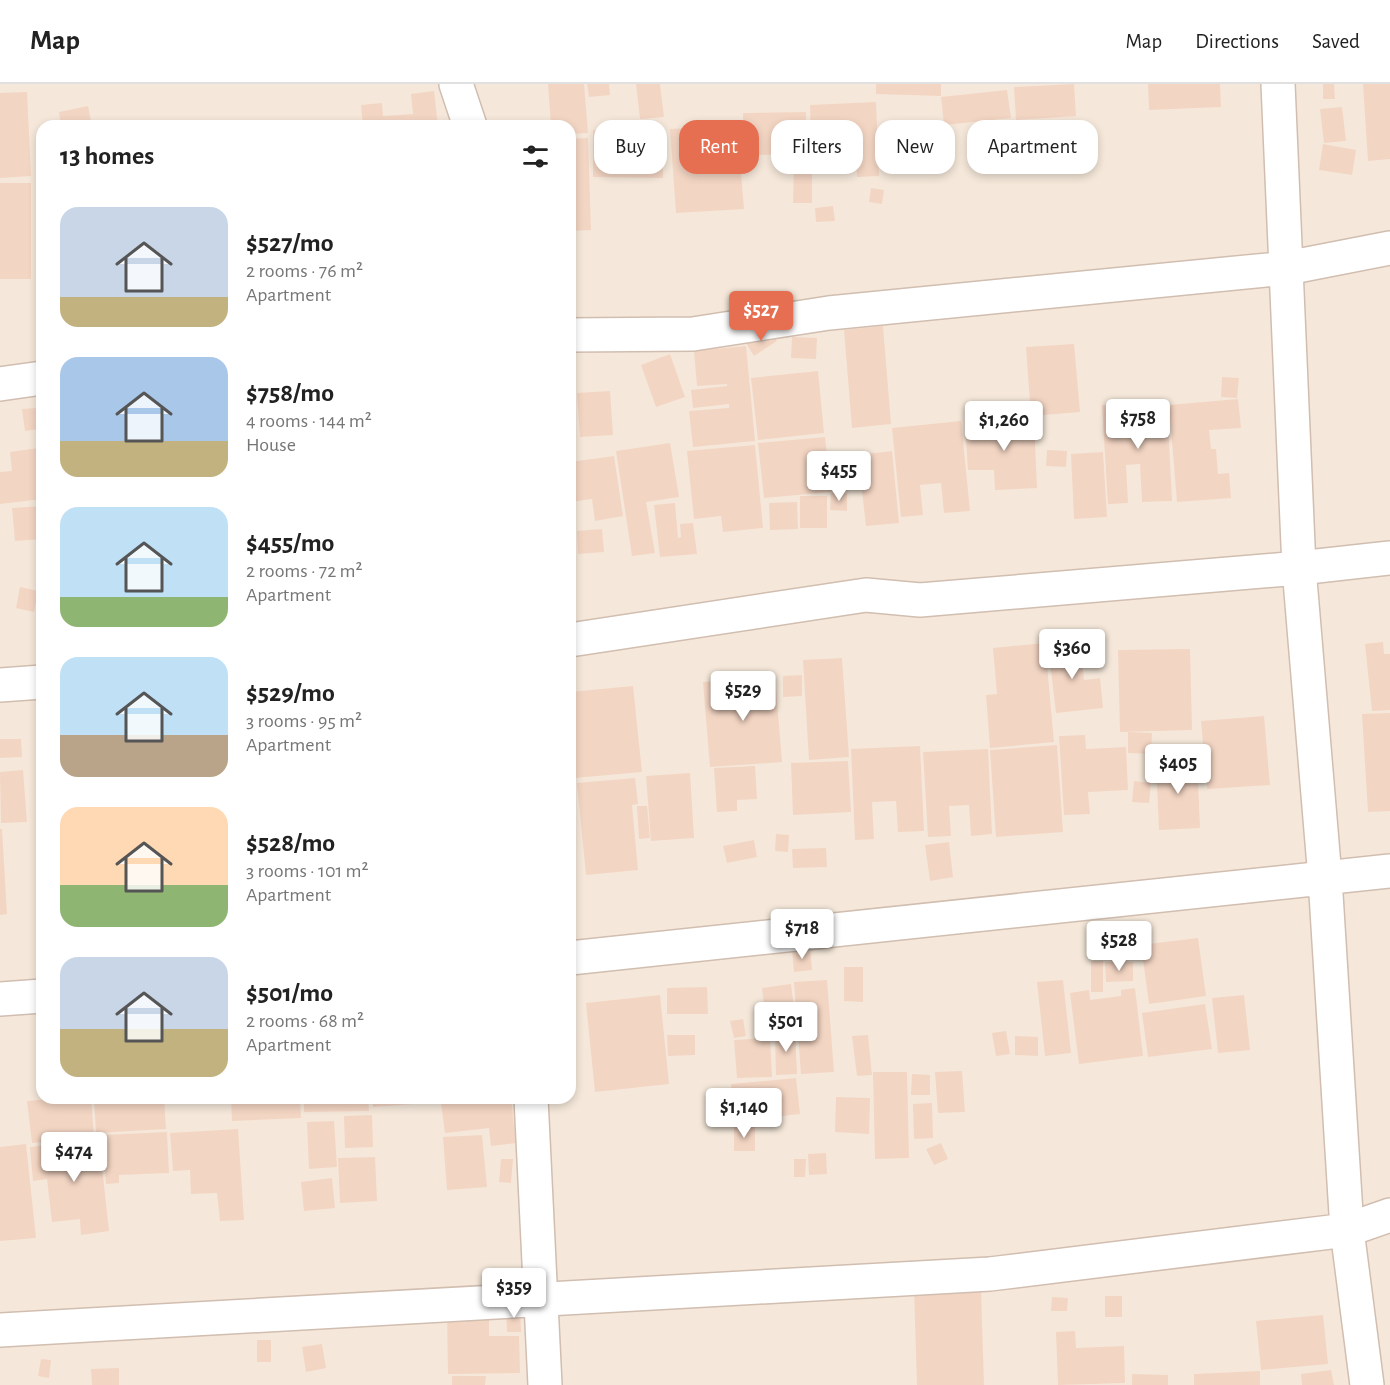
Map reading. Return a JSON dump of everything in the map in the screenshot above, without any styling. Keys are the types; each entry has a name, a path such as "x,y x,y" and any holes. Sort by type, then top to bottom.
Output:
{"street":[{"path":"456,84 468,120"},
{"path":"1278,84 1299,568 1325,878 1347,1230 1367,1385"},
{"path":"576,335 693,334 829,314 1287,268 1390,248"},
{"path":"0,384 36,379"},
{"path":"576,639 866,596 920,600 1299,568 1390,558"},
{"path":"0,685 36,682"},
{"path":"576,957 1390,871"},
{"path":"0,999 36,996"},
{"path":"531,1104 545,1385"},
{"path":"0,1330 990,1274 1347,1230 1390,1215"}],"shaded area":[{"path":"0,84 1390,84 1390,1385 0,1385"}],"building":[{"path":"548,84 584,84 588,133 576,134 576,120 551,120"},
{"path":"587,84 609,84 610,95 589,97"},
{"path":"636,84 660,84 664,117 640,119"},
{"path":"876,84 941,84 941,96 876,94"},
{"path":"1074,84 1076,116 1016,120 1014,87"},
{"path":"1148,84 1220,84 1221,107 1149,110"},
{"path":"1323,84 1334,84 1335,99 1323,99"},
{"path":"1363,84 1390,84 1390,159 1368,161"},
{"path":"1007,90 1011,118 967,120 967,123 955,124 955,120 943,120 941,97"},
{"path":"434,91 437,120 362,120 361,105 382,103 383,116 413,114 411,94"},
{"path":"27,92 31,176 0,178 0,93"},
{"path":"876,102 875,174 879,176 857,177 857,174 863,174 863,120 810,120 810,105"},
{"path":"88,106 91,120 60,120 59,112"},
{"path":"1342,107 1346,141 1324,143 1320,109"},
{"path":"806,112 806,120 771,120 771,155 759,155 759,120 743,120 743,113"},
{"path":"679,128 679,174 741,174 744,209 676,213 670,129"},
{"path":"593,130 594,174 663,174 663,178 593,177"},
{"path":"588,138 591,230 576,231 576,139"},
{"path":"1323,144 1356,150 1352,175 1319,170"},
{"path":"794,174 812,174 812,203 793,203"},
{"path":"0,183 31,183 31,279 0,279"},
{"path":"871,188 884,190 882,204 869,202"},
{"path":"833,206 835,221 816,222 815,208"},
{"path":"883,326 891,424 852,428 844,330"},
{"path":"769,329 777,341 754,356 746,343"},
{"path":"792,337 817,338 816,359 791,358"},
{"path":"1074,344 1080,412 1031,416 1026,347"},
{"path":"746,346 755,441 693,447 689,411 729,408 729,404 693,408 691,390 727,386 727,384 697,386 694,351"},
{"path":"670,354 685,397 656,407 641,365"},
{"path":"818,371 824,433 758,440 751,378"},
{"path":"1222,377 1239,378 1237,398 1221,397"},
{"path":"610,391 613,435 580,437 577,393"},
{"path":"1238,399 1241,428 1209,430 1211,449 1216,449 1218,474 1229,473 1231,498 1177,502 1169,405"},
{"path":"1167,402 1172,501 1142,502 1140,464 1126,465 1128,503 1108,504 1102,405"},
{"path":"36,408 36,429 25,431 22,409"},
{"path":"1034,419 1037,488 995,490 994,470 968,470 965,423"},
{"path":"961,421 970,511 944,513 941,483 920,485 923,515 901,517 892,428"},
{"path":"825,437 831,492 764,498 758,443"},
{"path":"670,443 679,497 646,502 655,553 632,556 616,451"},
{"path":"755,445 763,528 723,532 721,516 694,519 687,451"},
{"path":"36,448 36,500 0,504 0,472 12,471 10,452"},
{"path":"1047,450 1067,451 1066,467 1046,466"},
{"path":"892,451 899,523 866,526 858,455"},
{"path":"1103,452 1107,517 1074,519 1071,454"},
{"path":"614,456 623,516 595,521 592,499 576,501 576,461"},
{"path":"831,493 847,493 847,511 830,510"},
{"path":"800,496 827,496 827,528 800,528"},
{"path":"797,502 798,529 770,530 769,503"},
{"path":"675,503 678,538 681,537 680,524 693,523 697,554 660,557 654,505"},
{"path":"36,506 36,539 15,541 12,508"},
{"path":"602,529 604,552 578,554 577,531"},
{"path":"20,587 36,591 34,612 16,608"},
{"path":"1080,642 1084,680 1100,678 1103,708 1056,713 1048,645"},
{"path":"1383,642 1384,654 1390,654 1390,710 1372,711 1365,644"},
{"path":"1045,643 1054,742 990,748 986,695 997,694 993,648"},
{"path":"1190,649 1192,730 1120,732 1118,650"},
{"path":"842,658 849,757 809,760 803,660"},
{"path":"802,675 802,696 783,697 783,676"},
{"path":"775,677 782,762 710,767 703,682"},
{"path":"633,686 642,772 576,778 576,691"},
{"path":"1390,713 1390,811 1368,812 1362,714"},
{"path":"1264,716 1270,785 1207,789 1201,721"},
{"path":"1128,732 1152,733 1151,754 1128,753"},
{"path":"1085,735 1086,749 1126,747 1128,790 1088,792 1090,814 1064,815 1059,736"},
{"path":"0,739 21,739 22,757 0,758"},
{"path":"1057,745 1063,832 996,837 990,750"},
{"path":"920,746 924,831 898,832 896,801 872,802 874,839 855,840 851,749"},
{"path":"988,749 992,834 971,836 969,805 949,806 951,836 928,837 923,752"},
{"path":"1197,760 1200,828 1159,830 1156,762"},
{"path":"848,761 851,812 793,815 791,763"},
{"path":"755,766 757,799 737,800 737,811 717,812 714,768"},
{"path":"23,770 27,822 1,823 0,772"},
{"path":"690,773 694,838 651,841 646,776"},
{"path":"635,778 638,804 632,805 638,870 586,875 577,783"},
{"path":"1134,781 1151,783 1149,803 1132,802"},
{"path":"637,806 647,806 650,838 639,839"},
{"path":"0,829 2,829 7,914 0,915"},
{"path":"776,834 789,835 788,852 775,851"},
{"path":"754,840 757,857 727,863 723,846"},
{"path":"949,842 953,877 930,881 925,845"},
{"path":"826,848 827,867 793,868 792,849"},
{"path":"1198,938 1206,996 1149,1004 1141,945"},
{"path":"810,948 812,970 794,972 792,949"},
{"path":"1091,961 1103,961 1103,992 1091,992"},
{"path":"1105,962 1133,962 1133,981 1106,982"},
{"path":"844,967 863,967 863,1002 844,1001"},
{"path":"827,980 834,1072 801,1074 794,982"},
{"path":"1063,980 1071,1053 1045,1056 1037,982"},
{"path":"791,984 796,1026 767,1029 762,988"},
{"path":"707,987 708,1014 667,1014 667,988"},
{"path":"1135,988 1143,1056 1079,1064 1070,993 1089,990 1090,1000 1121,996 1121,990"},
{"path":"660,995 669,1084 595,1092 586,1003"},
{"path":"1244,995 1250,1050 1218,1053 1212,998"},
{"path":"1205,1004 1212,1049 1148,1057 1142,1013"},
{"path":"743,1019 746,1036 734,1038 730,1021"},
{"path":"795,1030 797,1074 776,1075 775,1031"},
{"path":"1006,1031 1010,1054 996,1056 992,1033"},
{"path":"667,1035 695,1035 695,1055 668,1056"},
{"path":"868,1035 872,1075 857,1076 852,1036"},
{"path":"1015,1036 1038,1037 1038,1056 1015,1055"},
{"path":"770,1038 772,1077 737,1078 734,1040"},
{"path":"962,1071 965,1112 938,1113 935,1072"},
{"path":"873,1072 907,1072 909,1158 875,1159"},
{"path":"912,1074 930,1075 930,1095 911,1095"},
{"path":"796,1078 800,1114 736,1121 731,1084"},
{"path":"836,1097 870,1098 869,1134 835,1132"},
{"path":"36,1100 36,1104 91,1104 94,1137 32,1143 27,1101"},
{"path":"932,1103 933,1138 914,1139 913,1104"},
{"path":"94,1104 164,1104 166,1129 96,1133"},
{"path":"231,1104 300,1104 301,1118 232,1121"},
{"path":"304,1104 368,1104 369,1111 304,1112"},
{"path":"373,1104 412,1104 373,1107"},
{"path":"441,1104 512,1104 516,1143 491,1146 489,1128 445,1133"},
{"path":"372,1115 373,1147 345,1148 344,1116"},
{"path":"334,1121 337,1167 309,1169 307,1122"},
{"path":"734,1126 755,1127 755,1151 734,1151"},
{"path":"238,1129 244,1220 220,1221 217,1193 191,1194 190,1170 173,1171 170,1133"},
{"path":"167,1132 169,1173 119,1175 119,1183 106,1184 103,1135"},
{"path":"482,1135 487,1187 447,1190 443,1137"},
{"path":"99,1139 109,1231 81,1235 80,1219 52,1222 47,1179 33,1181 30,1147"},
{"path":"941,1143 948,1159 934,1165 926,1149"},
{"path":"26,1144 36,1238 0,1241 0,1147"},
{"path":"826,1153 827,1174 809,1175 808,1154"},
{"path":"375,1157 377,1201 340,1203 338,1158"},
{"path":"501,1159 513,1159 511,1183 499,1182"},
{"path":"794,1159 806,1159 805,1177 794,1177"},
{"path":"332,1178 335,1208 304,1211 301,1182"},
{"path":"981,1288 984,1385 917,1385 914,1290"},
{"path":"1105,1296 1122,1296 1122,1317 1105,1317"},
{"path":"1052,1297 1068,1298 1067,1311 1051,1311"},
{"path":"506,1306 520,1306 521,1332 507,1332"},
{"path":"447,1311 489,1311 489,1336 519,1336 520,1373 448,1374"},
{"path":"1323,1315 1328,1364 1261,1370 1256,1321"},
{"path":"1075,1331 1076,1348 1124,1346 1125,1383 1058,1385 1056,1332"},
{"path":"257,1340 271,1340 271,1362 257,1362"},
{"path":"322,1344 326,1368 306,1372 302,1347"},
{"path":"41,1359 51,1360 49,1378 38,1376"},
{"path":"119,1368 119,1385 92,1385 91,1369"},
{"path":"1331,1370 1334,1385 1302,1385 1301,1374"},
{"path":"1260,1371 1260,1385 1194,1385 1194,1374"},
{"path":"1132,1374 1168,1375 1168,1385 1132,1385"},
{"path":"452,1376 486,1376 485,1385 452,1385"}]}
